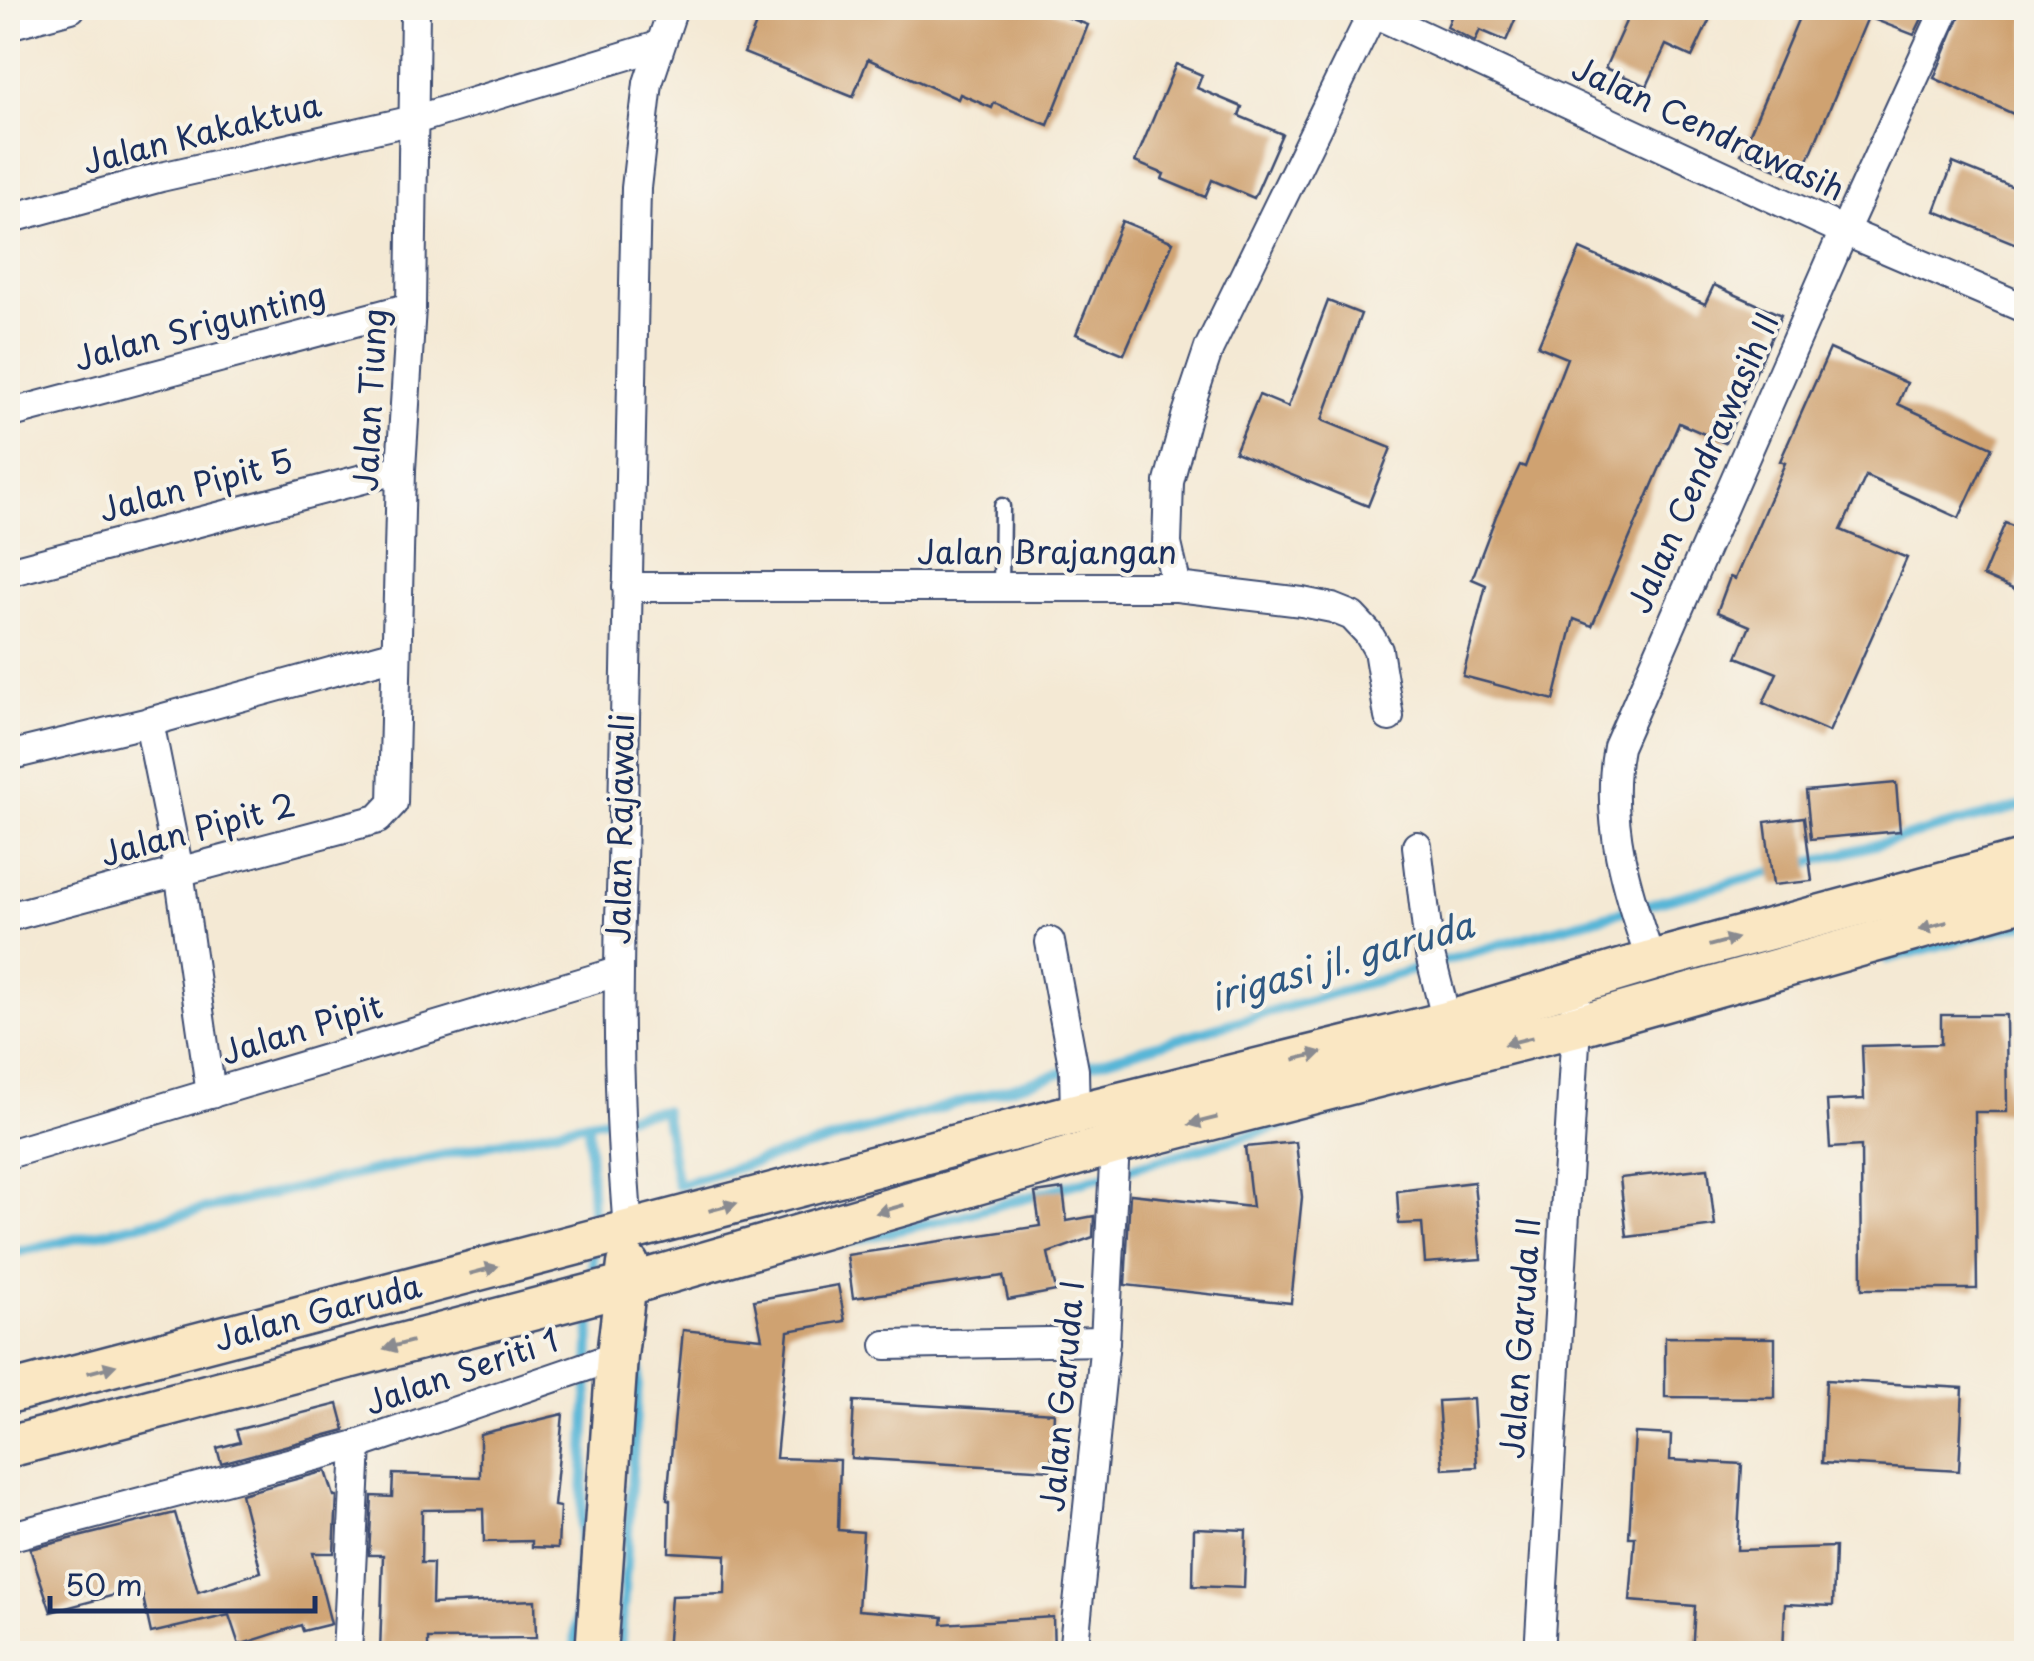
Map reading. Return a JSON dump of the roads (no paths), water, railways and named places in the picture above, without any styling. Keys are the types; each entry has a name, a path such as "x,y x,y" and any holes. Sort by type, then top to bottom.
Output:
{"main road":[{"name":"Jalan Garuda","path":"8,1393 1075,1114 1447,1022 1651,961 2026,860"},
{"name":"Jalan Garuda","path":"8,1447 628,1285 1115,1144 1576,1026 2026,900"},
{"name":"Jalan Rajawali","path":"596,1654 617,1356 628,1285 628,1232"}],"street":[{"path":"8,25 71,8"},
{"name":"Jalan Tiung","path":"395,797 415,8"},
{"name":"Jalan Rajawali","path":"628,1232 620,1134 616,972 622,864 636,188 648,83 672,8"},
{"name":"Jalan Cendrawasih II","path":"1651,961 1631,902 1618,844 1612,783 1618,747 1946,8"},
{"path":"1176,587 1167,544 1169,482 1192,400 1210,348 1371,9"},
{"name":"Jalan Cendrawasih","path":"1371,9 1844,231 2026,309"},
{"name":"Jalan Kakaktua","path":"8,218 161,177 414,120 658,46"},
{"name":"Jalan Srigunting","path":"8,414 410,307"},
{"name":"Jalan Pipit 5","path":"8,572 402,469"},
{"name":"Jalan Brajangan","path":"626,587 1176,587 1302,602 1352,616 1368,633 1378,650 1389,718"},
{"path":"8,756 396,654"},
{"path":"149,722 179,871 211,1094"},
{"name":"Jalan Pipit 2","path":"8,916 382,817 395,797"},
{"path":"1417,846 1432,966 1447,1022"},
{"path":"1050,942 1072,1061 1075,1114"},
{"name":"Jalan Pipit","path":"8,1154 616,972"},
{"name":"Jalan Garuda II","path":"1539,1654 1576,1026 1575,984"},
{"name":"Jalan Garuda I","path":"1074,1654 1105,1340 1115,1144"},
{"path":"886,1345 1105,1340"},
{"name":"Jalan Seriti 1","path":"347,1650 357,1445 617,1356"},
{"path":"8,1537 357,1445"},
{"path":"318,1654 347,1650"}],"lane":[{"path":"1001,588 1002,506"}],"waterway":[{"name":"irigasi jl. garuda","path":"1799,865 2026,805"},
{"name":"irigasi jl. garuda","path":"8,1254 588,1122 664,1110 677,1185 1519,939 1782,869"},
{"path":"1887,959 2026,923"},
{"path":"845,1242 956,1217 1441,1081"},
{"path":"588,1122 593,1231"},
{"path":"592,1286 593,1248"},
{"path":"620,1654 644,1290"},
{"path":"575,1654 592,1303"}]}
